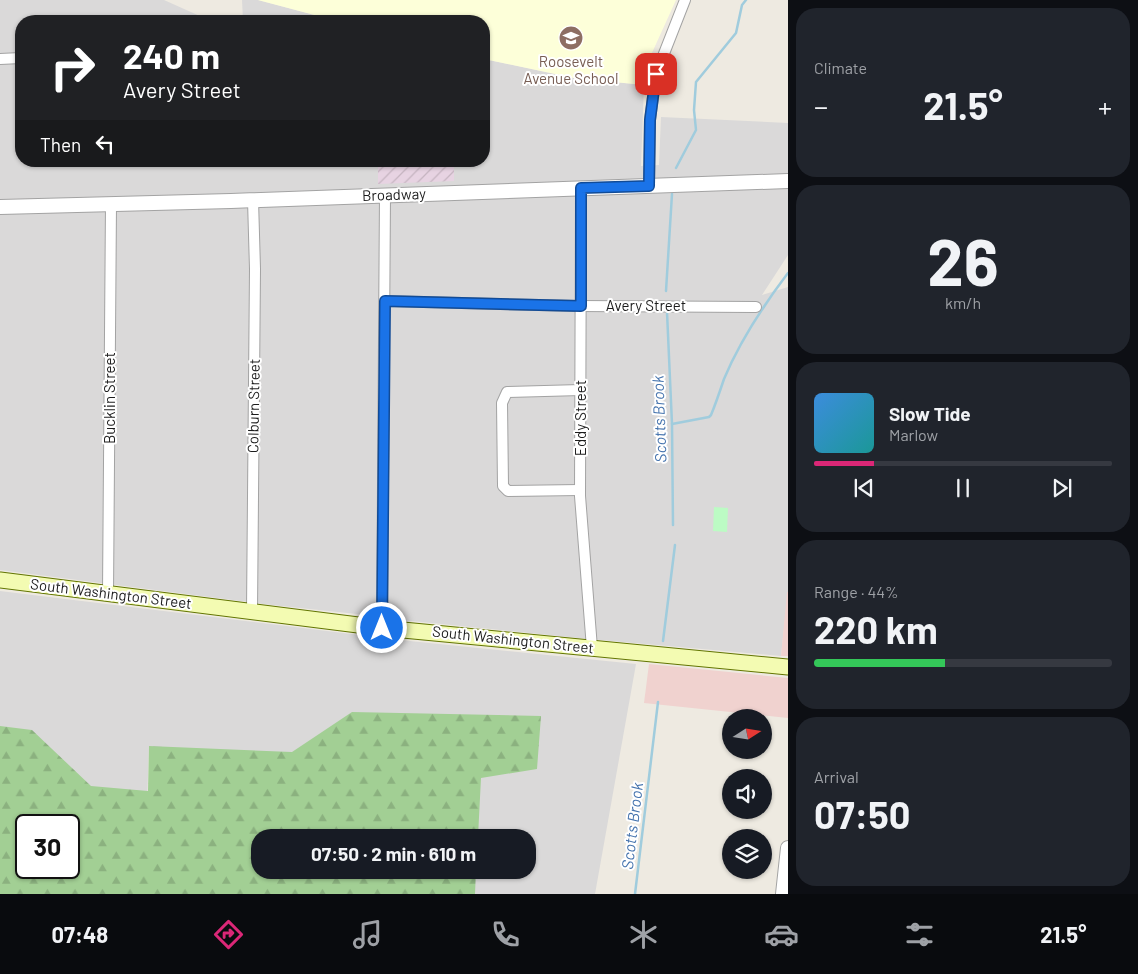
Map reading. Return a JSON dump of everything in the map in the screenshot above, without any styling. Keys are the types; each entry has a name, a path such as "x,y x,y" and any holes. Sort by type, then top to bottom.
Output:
{"main road":[{"name":"South Washington Street","path":"0,580 382,628 788,667"}],"street":[{"path":"649,186 650,120 656,74 685,0"},
{"path":"0,59 15,58"},
{"name":"Broadway","path":"0,207 788,181"},
{"name":"Eddy Street","path":"581,188 582,390 580,490 592,648"},
{"path":"382,628 385,195"},
{"name":"Colburn Street","path":"252,611 255,269 253,200"},
{"name":"Bucklin Street","path":"108,593 111,204"},
{"name":"Avery Street","path":"385,301 581,306 756,307"},
{"path":"580,490 508,491 503,486 502,403 507,392 582,390"},
{"path":"783,894 788,848"}],"shaded area":[{"path":"0,0 164,0 198,15 15,15 15,167 378,167 378,182 454,180 454,167 490,167 490,60 574,78 644,85 641,166 659,165 661,117 788,123 788,255 762,295 788,287 788,592 781,656 392,619 0,570"},
{"path":"242,0 258,0 314,15 243,15"},
{"name":"Roosevelt Avenue School","path":"258,0 676,0 651,55 644,85 574,78 490,60 490,15 314,15"},
{"path":"378,167 454,167 454,181 378,184"},
{"path":"0,591 400,640 636,664 595,894 273,894 275,879 536,879 536,829 269,829 149,746 144,893 79,879 80,814 15,814 15,865 0,862"},
{"path":"787,592 788,656 781,656"},
{"path":"649,664 788,678 788,718 772,716 772,709 722,709 722,711 644,703"}],"green space":[{"path":"714,507 728,508 727,532 713,531"},
{"path":"352,712 541,716 537,769 481,778 478,829 251,829 251,879 476,879 475,894 0,894 0,726 32,730 91,786 148,791 149,746 292,752"}],"waterway":[{"name":"Scotts Brook","path":"676,168 696,130 694,110 696,82 736,33 742,5 746,0"},
{"name":"Scotts Brook","path":"666,291 672,194"},
{"path":"672,424 711,415 724,379 737,351 761,311 788,273"},
{"name":"Scotts Brook","path":"667,312 672,424 673,525"},
{"name":"Scotts Brook","path":"663,641 675,545"},
{"name":"Scotts Brook","path":"635,894 658,702"}],"place":[{"name":"Roosevelt Avenue School","path":"571,38"}],"route":[{"path":"382,628 385,301 581,306 581,188 649,186 650,120 656,74"}]}
